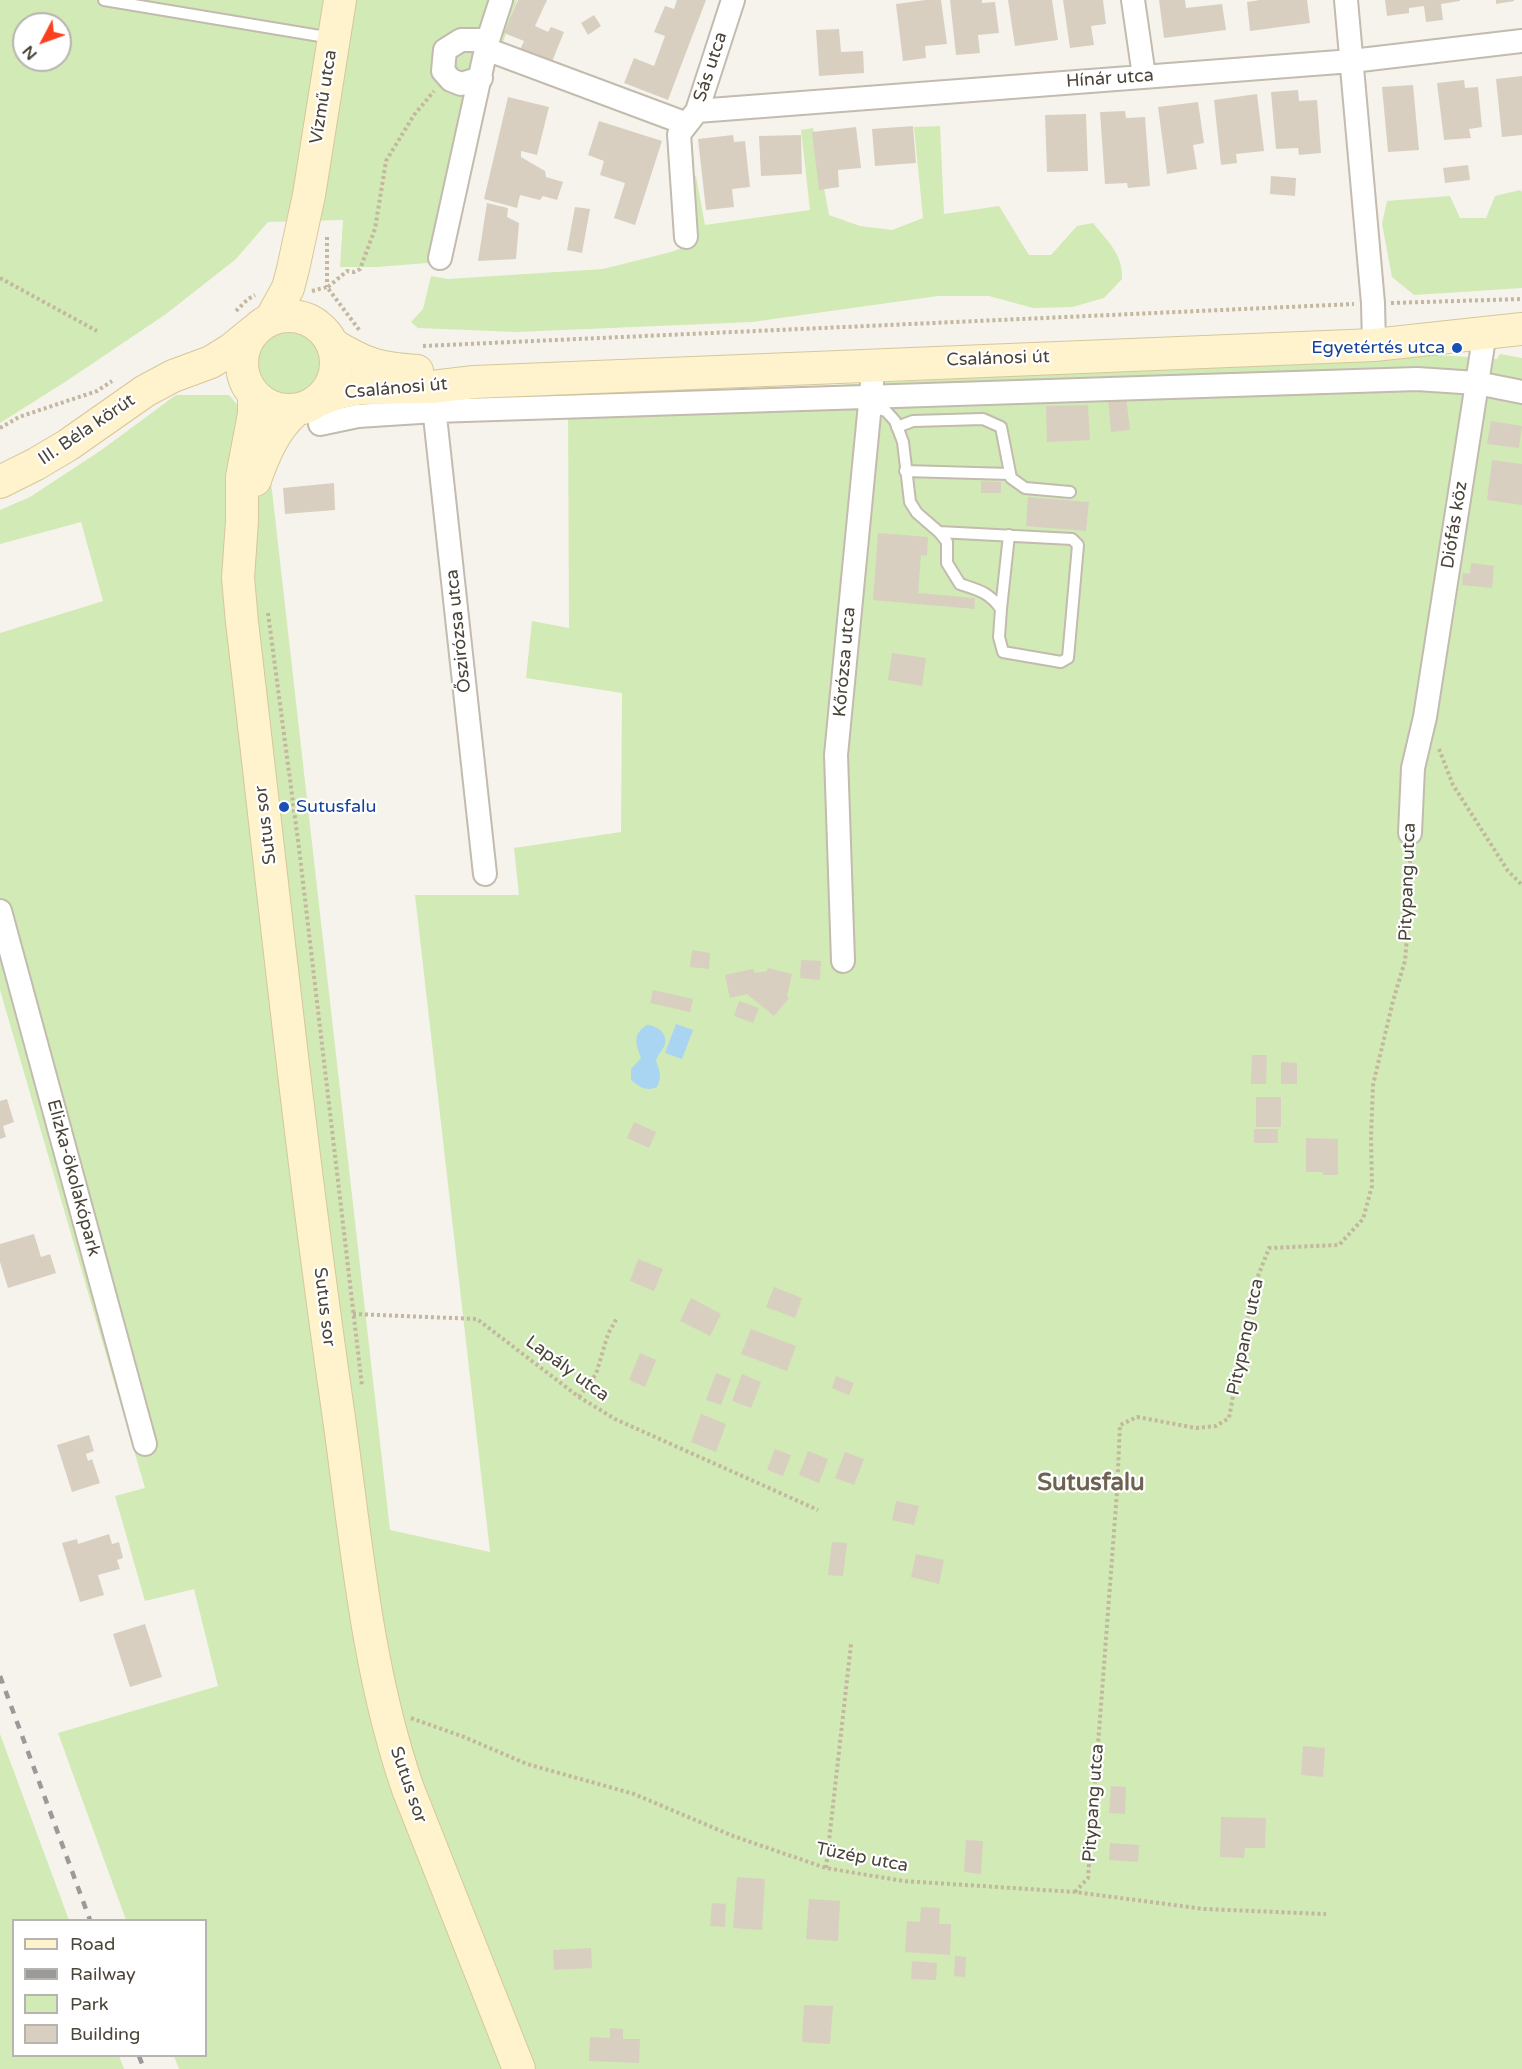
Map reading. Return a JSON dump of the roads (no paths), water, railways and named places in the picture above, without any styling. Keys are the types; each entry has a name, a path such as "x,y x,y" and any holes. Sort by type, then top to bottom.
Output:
{"main road":[{"name":"Vízmű utca","path":"309,195 340,0"},
{"path":"242,521 261,462 275,433 311,412 330,388 336,374 337,359 325,334 309,195"},
{"path":"242,521 242,477 254,414 242,359 248,339 263,325 288,288 309,195"},
{"path":"263,325 283,316 295,316 325,334"},
{"name":"III. Béla körút","path":"0,482 68,445 145,391 173,376 211,362 263,325"},
{"name":"Csalánosi út","path":"325,334 364,363 381,368 425,372 474,381 1374,345 1522,329"},
{"path":"173,376 250,388 273,408 311,412"},
{"name":"Csalánosi út","path":"311,412 340,392 360,388 433,399 474,381"},
{"name":"Sutus sor","path":"242,521 238,578 242,622 339,1316 374,1663 383,1706 408,1789 519,2069"}],"street":[{"path":"440,258 487,45 501,0"},
{"name":"Sás utca","path":"686,237 679,134 692,117 734,0"},
{"path":"1133,0 1144,76"},
{"path":"1346,0 1373,303 1374,345"},
{"path":"481,78 461,84 451,80 443,71 445,50 461,40 487,45 692,117"},
{"name":"Hínár utca","path":"692,117 1144,76 1352,61 1522,41"},
{"name":"Diófás köz","path":"1425,717 1485,332"},
{"name":"Kőrózsa utca","path":"843,961 836,755 874,364"},
{"path":"433,399 870,402 1417,379 1477,383 1522,392"},
{"name":"Őszirózsa utca","path":"433,399 485,874"},
{"name":"Pitypang utca","path":"1410,833 1413,768 1425,717"},
{"name":"Elizka-ökolakópark","path":"0,911 146,1444"}],"lane":[{"path":"104,0 333,38"},
{"path":"870,402 886,411 897,427 903,442 910,502 917,513 939,531 947,542 947,563 960,584 982,591 993,598 1001,609"},
{"path":"897,427 913,421 983,419 1001,427 1011,478 1025,488 1070,492"},
{"path":"905,471 1010,474"},
{"path":"939,531 1072,538 1078,545 1068,658 1060,662 1003,652 999,637 1009,535"}],"water":[{"path":"676,1024 693,1030 682,1059 665,1053"},
{"path":"647,1025 660,1030 665,1040 656,1061 660,1080 657,1087 650,1089 640,1087 631,1080 631,1069 641,1058 637,1036"}],"railway":[{"path":"0,1676 90,1919"},
{"path":"139,2057 144,2069"}],"place":[{"name":"Egyetértés utca","path":"1457,348"},
{"name":"Sutusfalu","path":"284,807"}],"district":[{"name":"Sutusfalu","path":"1091,1484"}]}
